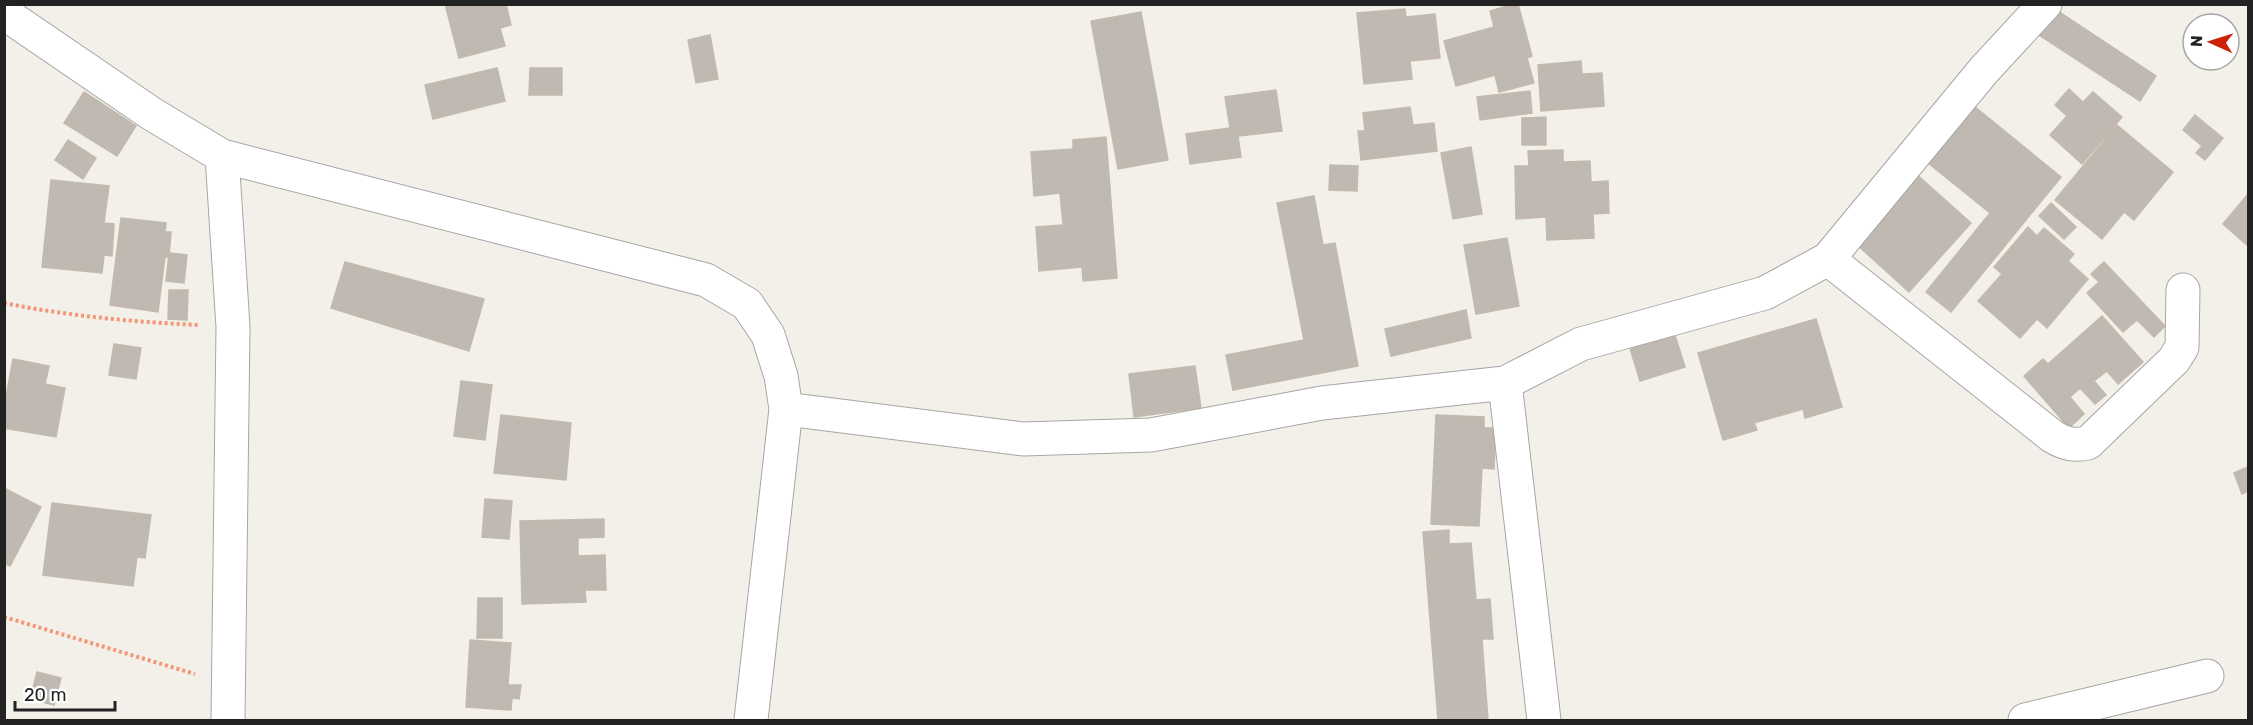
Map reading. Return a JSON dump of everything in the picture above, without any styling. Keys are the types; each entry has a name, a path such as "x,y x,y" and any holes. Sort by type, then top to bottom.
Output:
{"street":[{"path":"786,410 1023,439 1139,435 1322,404 1505,383 1581,344 1765,292 1828,260 1984,70 2045,4"},
{"path":"4,13 152,114 222,156 706,279 747,304 768,335 781,376 786,410 751,720"},
{"path":"222,156 232,327 228,720"},
{"path":"1828,260 2065,444 2078,445 2088,442 2174,360 2182,347 2183,290"},
{"path":"1505,383 1544,720"},
{"path":"2025,720 2207,676"}],"path":[{"path":"4,303 32,309 141,322 232,327"},
{"path":"4,617 228,683"}],"building":[{"path":"445,4 506,4 511,25 500,28 505,46 459,58"},
{"path":"1518,4 1532,56 1527,58 1534,83 1499,92 1495,75 1456,86 1444,41 1494,27 1490,11"},
{"path":"1405,9 1406,17 1435,14 1440,58 1410,61 1412,79 1364,84 1357,13"},
{"path":"2055,9 2156,76 2140,101 2039,35"},
{"path":"1141,12 1168,160 1118,169 1091,21"},
{"path":"710,35 718,79 696,83 688,40"},
{"path":"1581,61 1582,74 1602,73 1604,106 1541,111 1538,65"},
{"path":"497,68 505,101 433,119 425,85"},
{"path":"530,68 562,68 562,95 529,95"},
{"path":"2069,89 2083,102 2093,92 2122,117 2082,164 2050,135 2067,116 2055,105"},
{"path":"1276,90 1282,131 1238,136 1241,157 1190,164 1186,134 1230,128 1225,97"},
{"path":"1530,91 1532,113 1480,120 1477,97"},
{"path":"84,92 136,126 117,156 64,123"},
{"path":"1969,102 2061,177 1951,312 1926,292 1990,213 1923,159"},
{"path":"1410,107 1413,125 1434,123 1437,151 1361,160 1358,131 1365,131 1363,113"},
{"path":"2195,115 2223,138 2205,160 2196,153 2202,146 2183,130"},
{"path":"1546,117 1546,145 1522,145 1522,118"},
{"path":"2117,125 2173,172 2134,220 2124,212 2102,239 2055,200"},
{"path":"1106,137 1117,278 1083,281 1082,267 1039,271 1036,227 1063,225 1060,193 1034,196 1031,152 1073,149 1073,140"},
{"path":"68,140 96,158 83,179 55,160"},
{"path":"1471,147 1482,214 1453,219 1441,153"},
{"path":"1563,150 1563,162 1590,161 1591,182 1608,181 1609,213 1593,214 1594,238 1547,240 1546,217 1516,219 1515,166 1529,166 1528,151"},
{"path":"1330,165 1358,166 1357,191 1329,190"},
{"path":"1915,173 1971,223 1909,292 1854,242"},
{"path":"51,180 109,186 104,223 114,224 112,256 104,255 102,273 42,267"},
{"path":"2248,194 2248,246 2223,224"},
{"path":"1314,196 1323,245 1335,243 1358,366 1233,390 1226,355 1304,340 1277,203"},
{"path":"2051,203 2076,227 2064,239 2039,216"},
{"path":"121,218 166,223 165,232 171,232 169,257 165,257 158,312 110,305"},
{"path":"2028,227 2037,236 2044,228 2074,254 2068,261 2088,279 2047,328 2037,319 2020,338 1978,301 2002,274 1994,267"},
{"path":"1507,238 1519,306 1476,314 1464,245"},
{"path":"169,253 187,255 184,283 166,281"},
{"path":"345,262 484,299 469,351 331,308"},
{"path":"2104,262 2165,326 2154,337 2137,320 2123,332 2087,293 2099,282 2091,274"},
{"path":"169,290 188,290 187,320 168,319"},
{"path":"1466,310 1471,338 1391,356 1385,329"},
{"path":"2102,316 2143,362 2118,384 2107,371 2094,381 2106,395 2095,404 2080,388 2070,397 2084,414 2069,428 2024,376 2043,359 2048,364"},
{"path":"1816,319 1842,407 1805,418 1803,409 1754,423 1757,430 1723,440 1698,353"},
{"path":"1673,329 1685,367 1640,381 1628,342"},
{"path":"114,344 141,348 136,379 109,375"},
{"path":"13,359 49,366 45,384 65,388 56,437 4,428 4,407"},
{"path":"1195,366 1201,408 1134,417 1129,374"},
{"path":"461,381 492,385 485,440 454,436"},
{"path":"501,415 571,423 566,480 494,473"},
{"path":"1436,415 1484,417 1484,428 1496,428 1494,469 1482,468 1479,526 1431,524"},
{"path":"2248,467 2248,491 2242,494 2234,473"},
{"path":"4,488 41,507 10,566 4,563"},
{"path":"485,499 512,501 509,539 482,537"},
{"path":"52,503 151,515 145,558 137,557 133,586 43,575"},
{"path":"604,519 604,537 578,538 578,556 605,555 606,590 585,590 586,602 522,604 520,521"},
{"path":"1449,530 1449,544 1471,543 1476,600 1490,599 1493,639 1482,639 1488,720 1438,720 1423,532"},
{"path":"478,598 502,598 502,638 477,638"},
{"path":"470,640 511,643 508,685 521,685 519,699 512,698 511,710 466,707"},
{"path":"37,672 61,678 54,705 30,699"}]}
